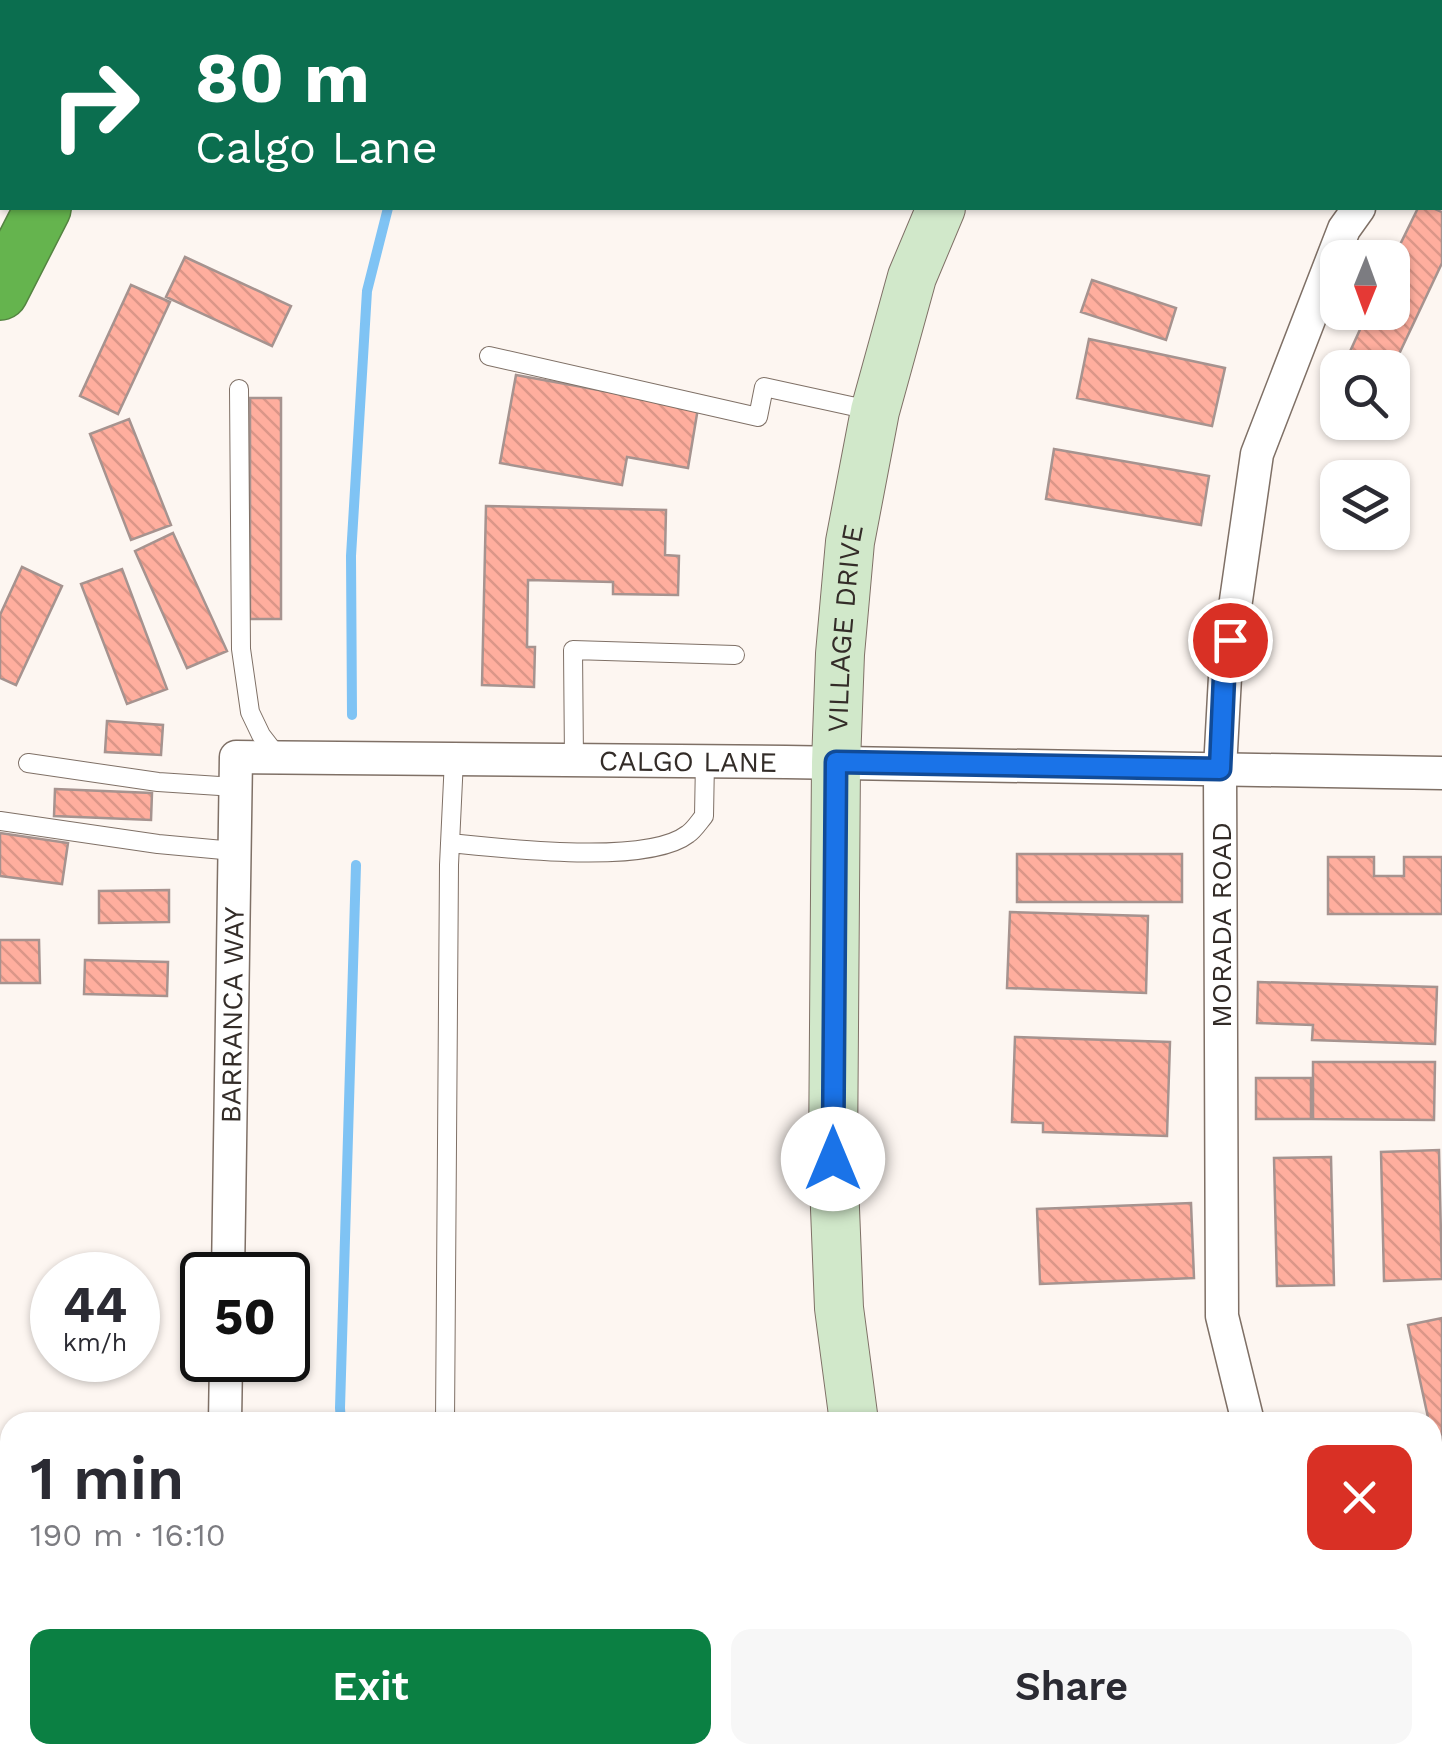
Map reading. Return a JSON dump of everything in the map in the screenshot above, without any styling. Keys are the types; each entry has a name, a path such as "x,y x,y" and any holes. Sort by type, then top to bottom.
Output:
{"highway":[{"path":"0,272 28,210"},
{"path":"0,292 42,210"}],"main road":[{"name":"VILLAGE DRIVE","path":"853,1412 839,1308 833,1159 840,654 850,542 875,412 912,278 939,210"}],"street":[{"name":"MORADA ROAD","path":"1246,1412 1222,1316 1220,769 1224,677 1257,454 1344,230 1358,210"},
{"name":"CALGO LANE","path":"235,772 278,757 1442,773"},
{"name":"BARRANCA WAY","path":"228,1252 235,772"},
{"path":"226,1382 226,1412"}],"lane":[{"path":"489,356 758,417 764,386 875,412"},
{"path":"238,388 240,649 250,712 278,757"},
{"path":"574,760 573,650 735,655"},
{"path":"445,1412 454,759"},
{"path":"450,843 555,852 647,849 672,842 688,835 704,816 705,761"},
{"path":"28,763 158,782 235,772"},
{"path":"0,820 158,844 234,851"}],"building":[{"path":"1417,210 1442,212 1442,263 1401,350 1351,350 1360,330 1410,330 1410,240 1402,240"},
{"path":"185,257 291,306 272,346 166,297"},
{"path":"1092,280 1176,308 1166,340 1081,312"},
{"path":"131,285 170,302 118,414 80,396"},
{"path":"1089,339 1225,368 1212,426 1077,398"},
{"path":"516,375 698,408 688,468 627,457 622,485 500,463"},
{"path":"250,398 281,398 281,619 250,619"},
{"path":"129,419 171,525 131,540 90,434"},
{"path":"1054,449 1209,476 1201,525 1046,499"},
{"path":"486,506 666,510 665,555 679,556 678,595 613,594 613,582 528,580 527,647 535,647 534,687 482,685"},
{"path":"173,533 227,651 187,668 135,551"},
{"path":"22,567 62,586 16,685 0,678 0,615"},
{"path":"122,569 167,689 127,704 81,584"},
{"path":"107,721 163,725 161,755 105,752"},
{"path":"55,789 152,793 151,820 54,816"},
{"path":"0,833 68,843 62,884 0,876"},
{"path":"1017,854 1182,854 1182,902 1017,902"},
{"path":"1328,857 1374,857 1374,876 1404,876 1404,857 1442,857 1442,914 1328,914"},
{"path":"169,890 169,922 99,923 99,891"},
{"path":"1010,912 1148,916 1146,993 1007,988"},
{"path":"0,940 39,940 40,983 0,983"},
{"path":"85,960 168,962 167,996 84,994"},
{"path":"1258,982 1437,987 1435,1044 1312,1040 1313,1025 1257,1023"},
{"path":"1015,1037 1170,1042 1167,1136 1043,1132 1043,1123 1012,1122"},
{"path":"1313,1062 1435,1062 1434,1120 1313,1119"},
{"path":"1256,1078 1311,1078 1311,1119 1256,1119"},
{"path":"1439,1150 1442,1279 1384,1281 1381,1152"},
{"path":"1331,1157 1334,1285 1277,1286 1274,1158"},
{"path":"1191,1203 1194,1278 1040,1284 1037,1209"},
{"path":"1442,1318 1442,1412 1427,1412 1408,1325"}],"waterway":[{"path":"352,715 351,556 367,291 387,210"},
{"path":"340,1412 356,865"}],"route":[{"path":"833,1159 836,762 1220,769 1224,677 1230,640"}]}
